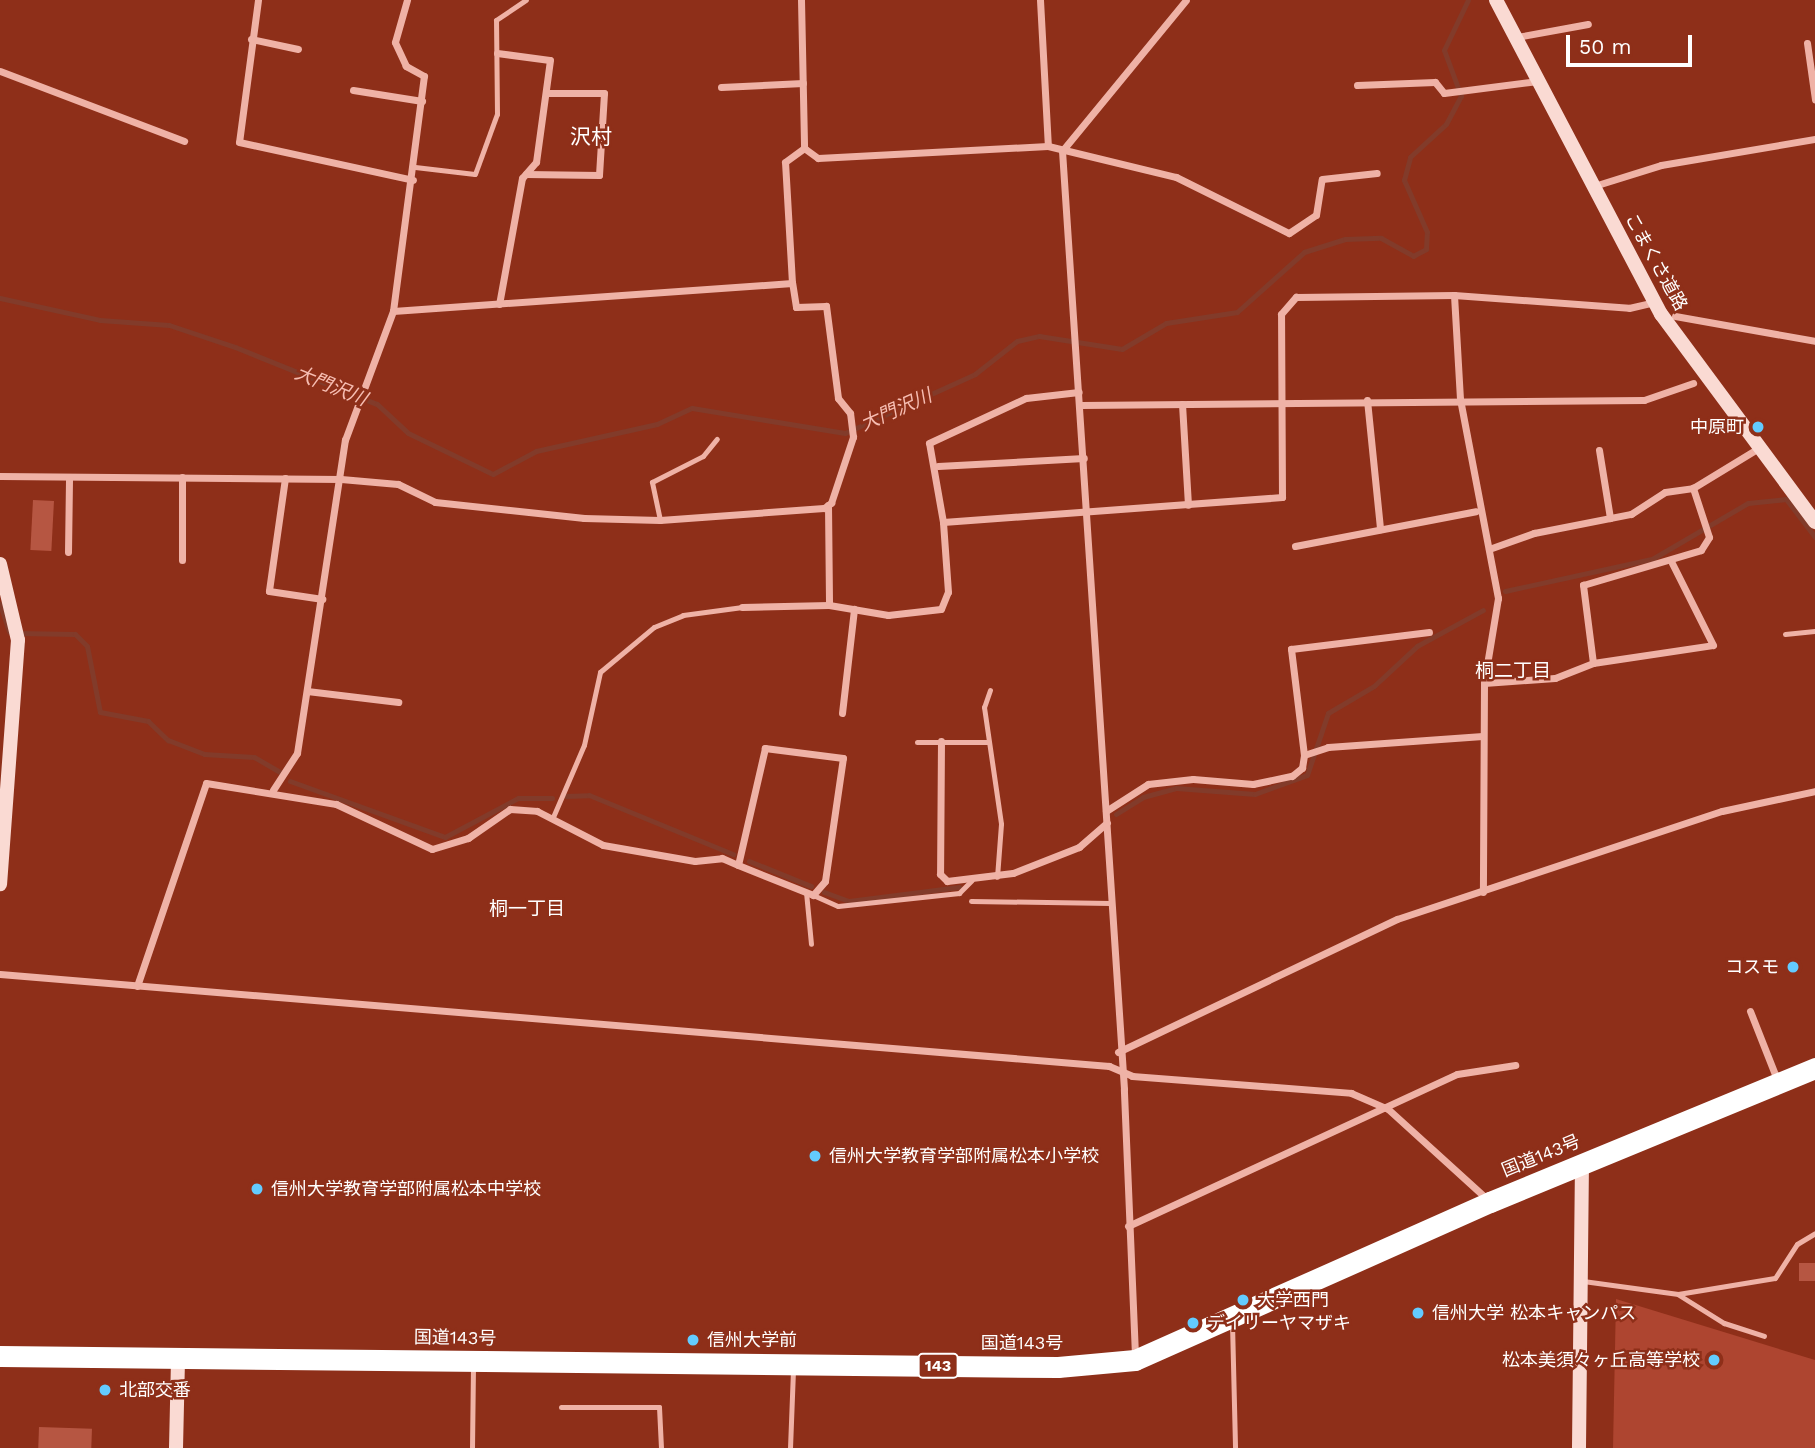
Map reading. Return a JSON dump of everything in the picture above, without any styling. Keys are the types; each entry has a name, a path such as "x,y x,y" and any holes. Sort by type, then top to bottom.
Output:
{"highway":[{"name":"国道143号","path":"0,1356 1058,1367 1135,1360 1490,1202 1815,1068"}],"street":[{"path":"258,0 239,142 413,180"},
{"path":"273,790 297,752 345,440 369,387 393,311 415,167 424,76 406,66 395,42 407,0"},
{"path":"801,0 804,148"},
{"path":"1040,0 1048,146"},
{"path":"1135,1360 1107,823 1062,151 1186,0"},
{"name":"こまくさ道路","path":"1496,0 1654,302 1757,449 1815,522"},
{"path":"1515,37 1588,24"},
{"path":"251,39 298,49"},
{"path":"1807,43 1815,99"},
{"path":"497,53 550,60 548,93 536,162 526,174 499,304"},
{"path":"0,71 184,141"},
{"path":"1357,85 1435,82 1444,93 1538,81"},
{"path":"721,87 803,83"},
{"path":"353,90 422,101"},
{"path":"526,174 599,176 604,93 548,93"},
{"path":"1593,186 1661,165 1815,139"},
{"path":"804,148 818,158 1048,146 1176,177 1289,233 1315,215 1322,180 1377,173"},
{"path":"804,148 785,162 792,283 796,307 825,306 838,398 851,423 853,437 828,505 830,604"},
{"path":"393,311 792,283"},
{"path":"943,522 1087,514 1282,497 1281,314 1296,297 1454,295 1629,308 1654,302"},
{"path":"1454,295 1460,399 1476,511 1489,549 1498,598 1484,683 1483,892"},
{"path":"1675,316 1815,341"},
{"path":"1081,405 1460,399 1644,400 1693,383"},
{"path":"742,607 830,604 888,615 941,609 948,592 943,522 938,466 926,452 929,443 1026,398 1079,392"},
{"path":"1367,400 1380,529"},
{"path":"1182,404 1188,506"},
{"path":"1489,549 1631,514 1665,492 1693,488 1757,449"},
{"path":"1599,450 1610,518"},
{"path":"938,466 1084,458"},
{"path":"0,476 341,479 398,484 435,502 660,520 828,505"},
{"path":"68,552 69,477"},
{"path":"182,477 182,559"},
{"path":"285,478 269,591 322,599"},
{"path":"1593,663 1583,585 1672,563 1701,550 1709,537 1693,488"},
{"path":"1295,546 1476,511"},
{"path":"1484,683 1555,678 1593,663 1713,645 1672,563"},
{"path":"0,564 17,634 0,884"},
{"path":"842,713 854,609"},
{"path":"1311,754 1291,649 1429,632"},
{"path":"307,691 398,702"},
{"path":"1106,811 1148,784 1193,779 1253,785 1292,776 1302,768 1311,754 1328,747 1483,736"},
{"path":"941,741 940,874 947,881 997,877 1080,847 1107,823"},
{"path":"137,986 206,783 273,790 336,804 432,849 468,838 510,809 553,817 603,845 738,865 809,893 825,881 843,758 765,748 738,865"},
{"path":"1118,1052 1287,966 1397,919 1722,811 1815,791"},
{"path":"0,974 1121,1070 1132,1076 1350,1093 1388,1109 1490,1202"},
{"path":"1750,1011 1779,1083"},
{"path":"1128,1226 1388,1109 1457,1074 1515,1065"},
{"path":"1580,1448 1582,1164"},
{"path":"176,1448 178,1357"}],"lane":[{"path":"415,167 475,174 497,114 496,20 526,0"},
{"path":"660,520 652,482 703,456 717,439"},
{"path":"553,817 584,745 600,672 654,627 683,615 742,607"},
{"path":"1785,634 1815,631"},
{"path":"990,690 984,707 1001,824 997,877"},
{"path":"916,742 988,742"},
{"path":"811,944 809,893 838,906 959,892 972,880"},
{"path":"971,901 1110,903"},
{"path":"1583,1281 1678,1294 1775,1278 1797,1244 1815,1233"},
{"path":"1678,1294 1724,1323 1764,1336"},
{"path":"1230,1317 1236,1333 1235,1448"},
{"path":"472,1448 473,1361"},
{"path":"790,1448 793,1364"},
{"path":"561,1407 659,1407 661,1448"}],"shaded area":[{"path":"1616,1299 1815,1360 1815,1448 1613,1448"}],"building":[{"path":"33,500 54,501 51,551 30,550"},
{"path":"1799,1263 1815,1263 1815,1281 1799,1281"},
{"path":"39,1427 92,1429 91,1448 38,1448"}],"waterway":[{"name":"大門沢川","path":"0,298 100,320 169,325 235,347 377,404 408,433 493,474 536,451 657,424 692,408 845,433 975,374 1017,341 1039,336 1122,349 1166,323 1237,312 1304,252 1345,239 1381,238 1413,256 1426,249 1427,232 1404,180 1410,157 1446,124 1461,96 1444,50 1468,0"},
{"path":"1505,591 1652,559 1748,503 1786,499 1815,537"},
{"path":"0,604 9,632"},
{"path":"1116,814 1143,797 1176,788 1255,794 1307,775 1328,713 1374,686 1417,646 1483,610"},
{"path":"18,633 75,634 87,646 100,712 148,721 168,740 204,754 254,757 280,772"},
{"path":"290,781 445,837 518,798 552,798"},
{"path":"566,796 589,795 733,854"},
{"path":"749,861 811,886"},
{"path":"824,892 849,901 959,887"}],"place":[{"name":"中原町","path":"1758,427"},
{"name":"コスモ","path":"1793,967"},
{"name":"信州大学教育学部附属松本小学校","path":"815,1156"},
{"name":"信州大学教育学部附属松本中学校","path":"257,1189"},
{"name":"大学西門","path":"1243,1300"},
{"name":"信州大学 松本キャンパス","path":"1418,1313"},
{"name":"デイリーヤマザキ","path":"1193,1323"},
{"name":"信州大学前","path":"693,1340"},
{"name":"松本美須々ヶ丘高等学校","path":"1714,1360"},
{"name":"北部交番","path":"105,1390"}],"district":[{"name":"沢村","path":"591,137"},
{"name":"桐二丁目","path":"1513,671"},
{"name":"桐一丁目","path":"527,909"}]}
